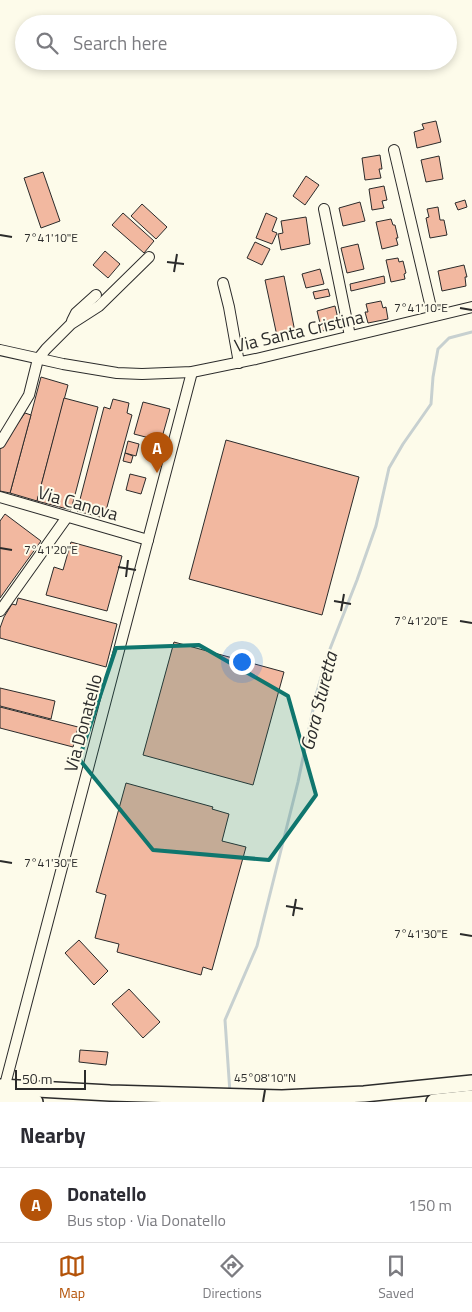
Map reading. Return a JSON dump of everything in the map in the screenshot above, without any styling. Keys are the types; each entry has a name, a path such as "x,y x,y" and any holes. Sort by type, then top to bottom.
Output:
{"highway":[{"path":"3,1084 110,1093 282,1098 364,1094 472,1082"},
{"path":"434,1102 472,1098"},
{"path":"0,1100 35,1102"}],"street":[{"path":"394,150 434,316"},
{"path":"324,209 350,336"},
{"path":"0,443 29,395 38,359 46,349 71,324 99,306 149,257"},
{"path":"223,283 239,363"},
{"path":"71,324 76,313 96,295"},
{"name":"Via Santa Cristina","path":"0,350 70,366 117,373 192,372 239,363 472,307"},
{"name":"Via Donatello","path":"3,1084 192,372"},
{"name":"Via Canova","path":"0,497 148,540"},
{"path":"0,611 67,518"}],"highlighted area":[{"path":"199,645 288,696 316,795 269,860 153,850 79,759 116,648"}],"building":[{"path":"436,121 441,142 417,148 414,132 424,129 422,124"},
{"path":"380,155 382,169 379,169 381,178 365,180 362,158"},
{"path":"439,156 443,179 426,182 421,160"},
{"path":"43,172 60,221 41,228 24,178"},
{"path":"306,176 319,185 305,205 293,196"},
{"path":"384,186 387,200 382,201 384,208 372,210 369,189"},
{"path":"465,200 467,207 458,210 455,203"},
{"path":"360,202 365,221 343,226 339,208"},
{"path":"142,204 167,227 156,239 131,216"},
{"path":"438,207 440,220 444,220 447,235 430,238 426,218 429,217 427,209"},
{"path":"123,213 154,241 144,253 112,225"},
{"path":"266,213 277,218 272,231 277,233 272,244 256,238"},
{"path":"306,217 310,244 281,250 278,234 283,233 281,221"},
{"path":"391,219 393,225 395,225 398,245 382,249 376,222"},
{"path":"255,242 270,249 262,265 247,258"},
{"path":"358,244 364,269 347,273 341,248"},
{"path":"105,251 120,264 108,278 93,265"},
{"path":"398,258 399,262 403,261 406,273 404,274 405,279 391,282 386,260"},
{"path":"464,265 467,277 465,277 466,286 442,291 438,271"},
{"path":"320,269 324,284 306,288 302,274"},
{"path":"284,276 295,332 277,336 265,280"},
{"path":"384,276 385,283 351,291 350,284"},
{"path":"328,289 330,296 315,299 313,292"},
{"path":"381,301 383,308 386,307 388,319 368,323 365,312 368,312 366,304"},
{"path":"335,306 340,327 322,331 317,311"},
{"path":"41,377 68,385 37,501 10,493"},
{"path":"64,398 98,407 71,510 37,501"},
{"path":"113,399 129,403 127,413 132,415 104,518 77,511 104,407 110,409"},
{"path":"143,402 170,409 161,441 134,434"},
{"path":"25,413 31,415 10,493 0,491 0,448"},
{"path":"226,440 359,477 322,615 189,579"},
{"path":"128,441 139,444 136,456 125,453"},
{"path":"125,453 133,456 131,463 123,461"},
{"path":"130,474 146,478 141,494 126,490"},
{"path":"5,514 41,541 0,598 0,521"},
{"path":"71,542 122,556 107,611 46,595 54,567 63,570"},
{"path":"18,598 117,624 106,667 0,638 0,628 4,617 12,604 16,605"},
{"path":"174,642 284,672 253,785 143,755"},
{"path":"0,688 55,701 51,719 0,706"},
{"path":"0,707 78,727 73,747 0,728"},
{"path":"126,783 213,807 212,809 229,814 222,841 246,847 212,970 203,967 201,975 117,952 119,944 95,938 106,895 96,892"},
{"path":"79,940 108,971 94,985 65,953"},
{"path":"129,989 160,1022 143,1038 112,1004"},
{"path":"80,1050 108,1052 106,1065 79,1062"}],"waterway":[{"name":"Gora Sturetta","path":"230,1093 225,1020 257,946 298,782 316,695 328,654 376,526 389,468 431,404 438,349 449,338 472,332"}],"place":[{"name":"Donatello","path":"157,473"}]}
